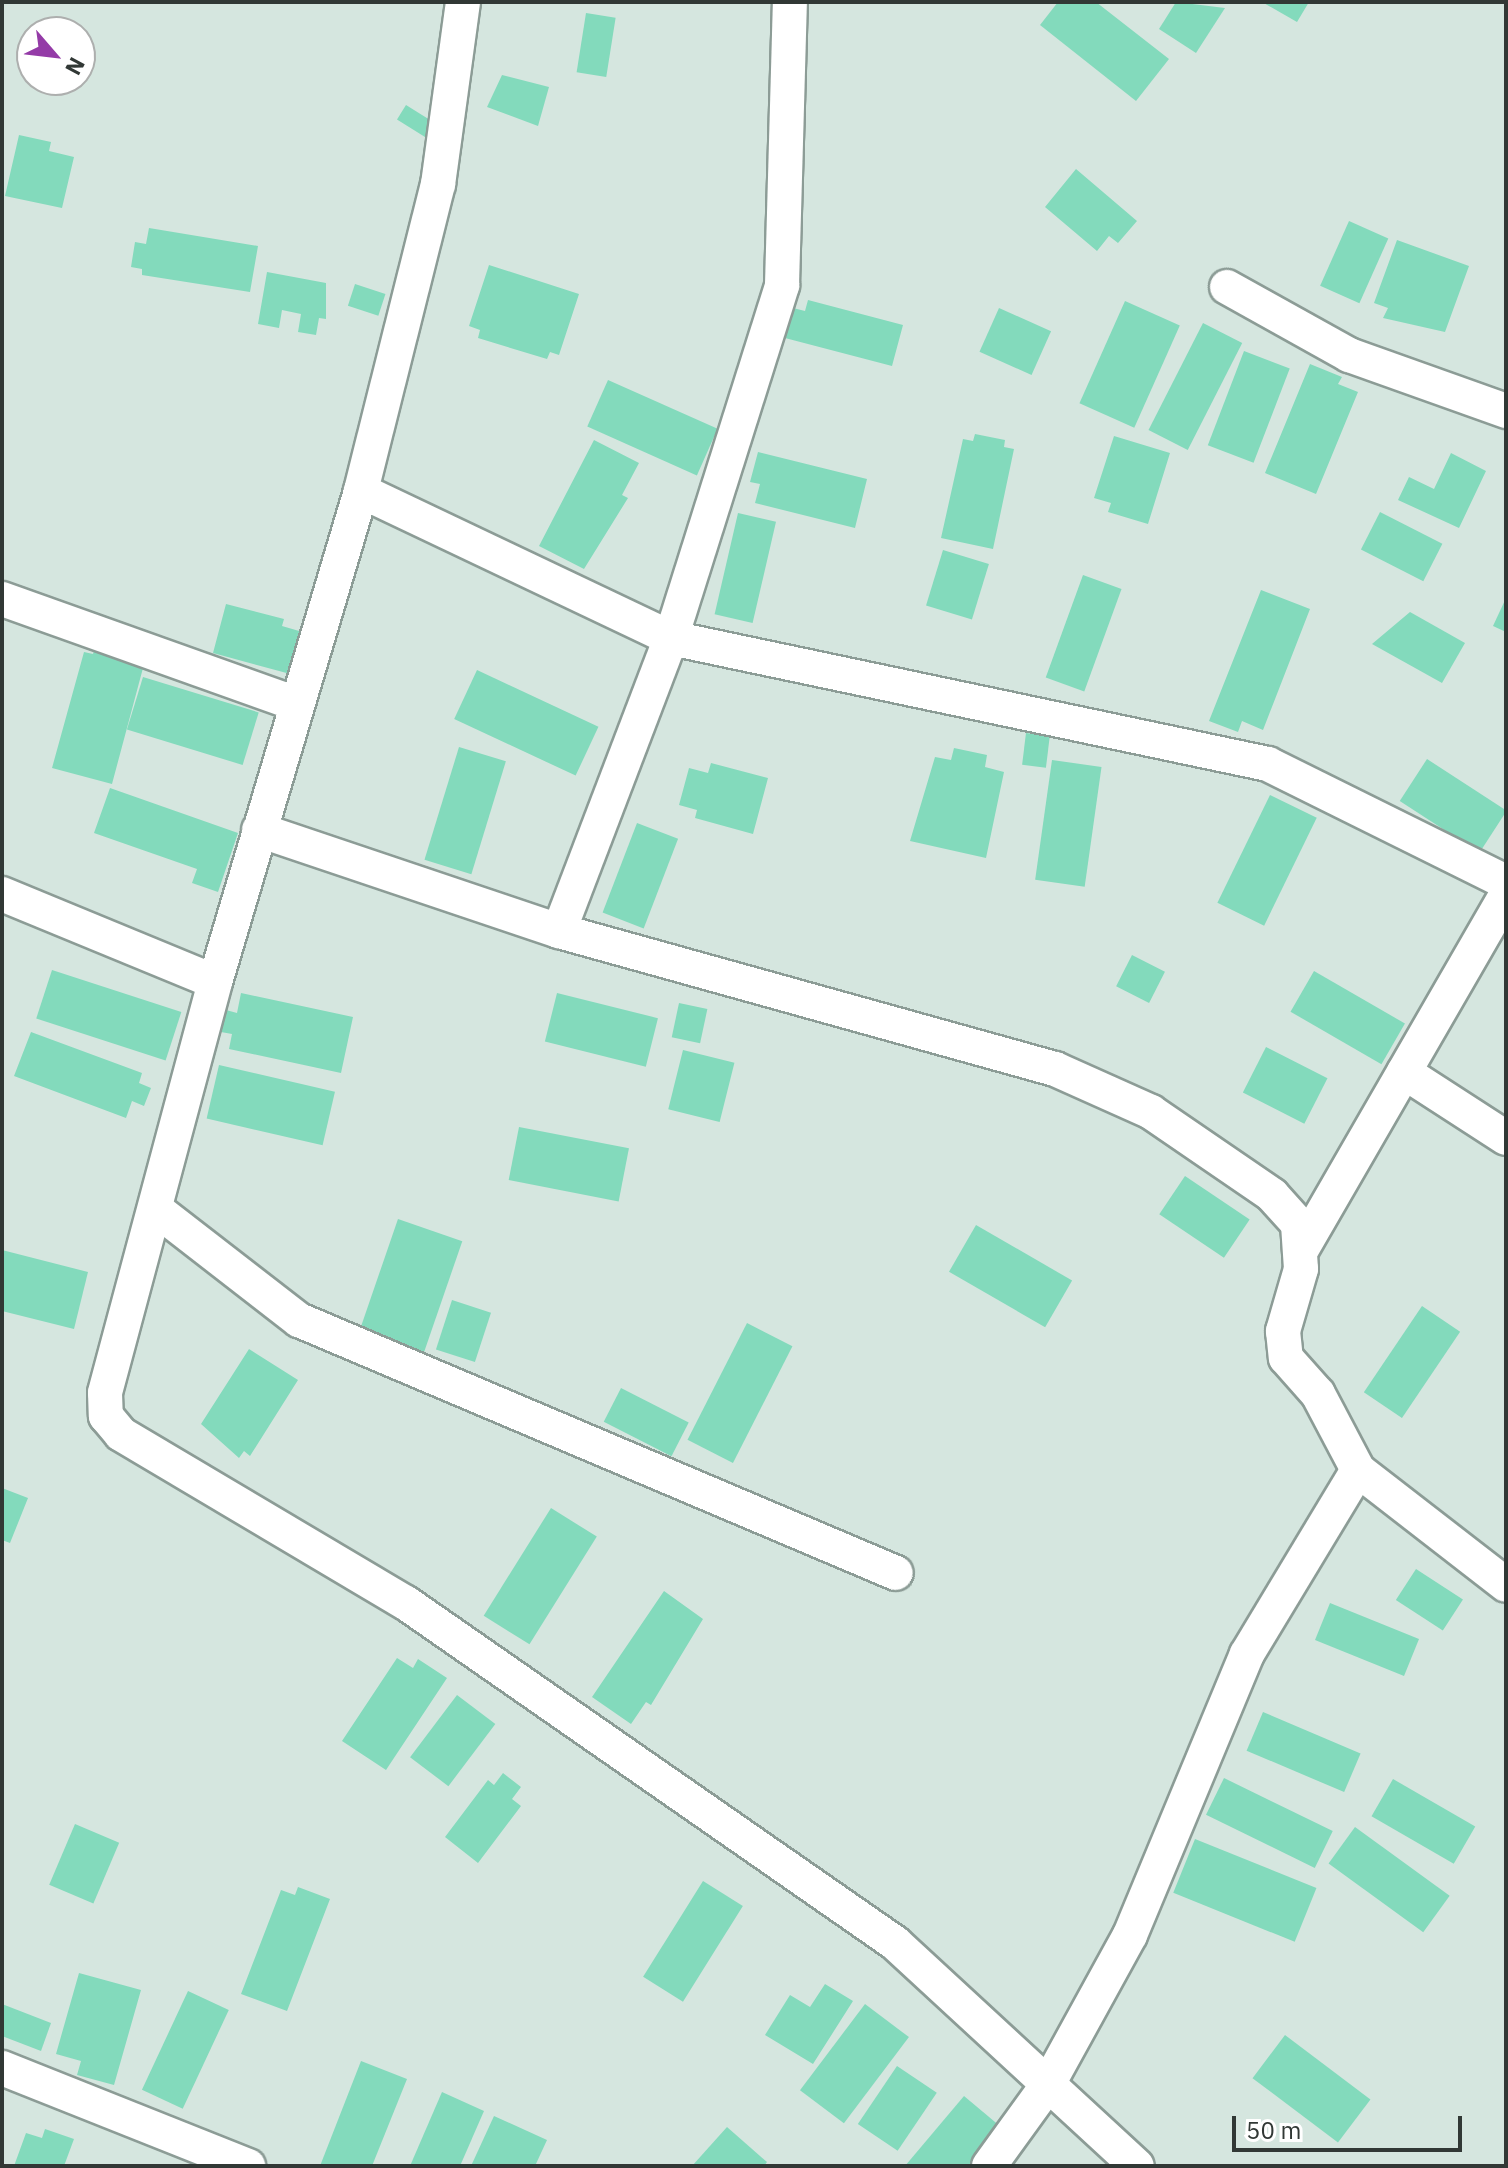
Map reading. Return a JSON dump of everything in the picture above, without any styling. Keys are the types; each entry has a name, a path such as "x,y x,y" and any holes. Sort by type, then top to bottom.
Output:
{"street":[{"path":"463,2 438,184 361,491 215,982 157,1210 105,1393 106,1416 121,1434 406,1603 895,1943 1137,2166"},
{"path":"559,931 671,638 782,285 790,2"},
{"path":"1227,287 1349,355 1506,411"},
{"path":"361,491 671,638 1268,764 1506,882"},
{"path":"2,599 297,704"},
{"path":"259,830 559,931 1055,1069 1151,1112 1242,1173 1298,1224 1303,1247"},
{"path":"2,894 215,982"},
{"path":"1502,911 1303,1247 1283,1331 1286,1358 1318,1394 1358,1470 1506,1585"},
{"path":"1404,1072 1506,1138"},
{"path":"157,1210 299,1320 896,1573"},
{"path":"989,2166 1047,2086 1130,1935 1247,1654 1358,1470"},
{"path":"2,2068 248,2166"}],"building":[{"path":"1058,2 1096,2 1169,59 1136,101 1040,25"},
{"path":"1176,2 1225,8 1196,53 1159,29"},
{"path":"1262,2 1309,2 1297,22"},
{"path":"586,13 616,18 606,77 577,72"},
{"path":"502,75 549,87 538,126 487,107"},
{"path":"406,105 435,123 426,137 397,119"},
{"path":"19,135 51,142 49,151 74,157 62,208 5,196"},
{"path":"1076,169 1137,221 1118,243 1109,236 1097,251 1045,207"},
{"path":"1349,221 1388,238 1359,303 1320,286"},
{"path":"149,228 258,246 250,292 142,275 142,269 131,267 135,242 146,244"},
{"path":"1397,240 1469,266 1445,332 1383,318 1388,308 1374,303"},
{"path":"489,265 579,294 559,355 550,352 547,359 478,338 480,330 469,326"},
{"path":"267,272 326,283 326,319 319,318 316,335 298,332 301,314 282,310 279,328 258,324"},
{"path":"355,284 385,294 378,316 348,306"},
{"path":"808,300 903,325 892,366 785,338 793,308 805,311"},
{"path":"1125,301 1180,325 1134,428 1079,403"},
{"path":"999,308 1051,331 1032,375 979,352"},
{"path":"1203,323 1242,343 1188,450 1149,430"},
{"path":"1244,351 1290,369 1254,463 1208,445"},
{"path":"1310,364 1342,377 1338,384 1358,392 1316,494 1265,473"},
{"path":"608,380 718,429 697,475 587,427"},
{"path":"975,434 1005,440 1004,447 1014,449 993,549 941,538 963,439 973,441"},
{"path":"1114,436 1170,453 1148,524 1108,512 1111,503 1094,498"},
{"path":"594,440 639,463 622,495 628,498 584,569 539,546"},
{"path":"758,452 867,479 855,528 755,503 760,484 750,482"},
{"path":"1451,453 1486,471 1459,528 1398,500 1409,477 1434,489"},
{"path":"1380,512 1442,544 1423,581 1361,549"},
{"path":"738,513 776,522 753,623 715,614"},
{"path":"943,550 989,564 972,619 926,605"},
{"path":"1083,575 1122,589 1084,691 1046,677"},
{"path":"1261,590 1310,609 1263,730 1242,721 1238,732 1209,721"},
{"path":"1506,598 1506,632 1493,626"},
{"path":"226,604 284,619 282,626 306,633 294,675 213,653"},
{"path":"1410,612 1465,643 1442,683 1372,644"},
{"path":"96,643 136,654 133,665 143,668 112,784 52,768 84,652 93,654"},
{"path":"477,670 598,727 576,776 454,719"},
{"path":"143,677 259,712 243,765 127,730"},
{"path":"1026,733 1050,736 1046,768 1022,765"},
{"path":"459,747 506,761 471,874 425,860"},
{"path":"954,748 987,755 985,767 1004,772 986,858 910,841 935,757 951,760"},
{"path":"1427,759 1506,810 1479,853 1400,801"},
{"path":"1052,760 1102,767 1085,887 1035,880"},
{"path":"711,763 768,778 753,834 695,818 697,810 679,805 689,768 708,773"},
{"path":"110,788 238,833 218,892 192,883 197,869 94,833"},
{"path":"1270,795 1317,818 1264,926 1217,903"},
{"path":"637,823 678,839 644,928 603,913"},
{"path":"1132,955 1165,972 1149,1003 1116,986"},
{"path":"52,970 181,1012 166,1061 36,1019"},
{"path":"1314,971 1405,1024 1381,1064 1290,1012"},
{"path":"241,993 353,1017 341,1073 229,1049 232,1034 221,1032 226,1010 237,1013"},
{"path":"557,993 658,1018 646,1067 545,1042"},
{"path":"679,1003 707,1009 700,1043 672,1037"},
{"path":"31,1032 142,1073 139,1083 151,1088 144,1106 132,1101 126,1118 14,1076"},
{"path":"1266,1047 1327,1078 1304,1124 1243,1092"},
{"path":"683,1050 734,1063 720,1122 668,1109"},
{"path":"219,1065 335,1092 323,1145 207,1119"},
{"path":"519,1127 629,1148 619,1201 509,1180"},
{"path":"1185,1176 1250,1220 1224,1258 1159,1214"},
{"path":"398,1219 462,1241 423,1356 359,1333"},
{"path":"976,1225 1072,1280 1045,1327 949,1272"},
{"path":"2,1250 88,1272 74,1329 2,1311"},
{"path":"452,1300 491,1313 475,1362 436,1349"},
{"path":"1422,1306 1460,1332 1402,1418 1364,1392"},
{"path":"747,1323 792,1346 733,1463 688,1440"},
{"path":"249,1349 298,1380 250,1456 244,1451 239,1458 201,1424"},
{"path":"621,1388 689,1423 671,1456 604,1422"},
{"path":"2,1488 28,1498 10,1543 2,1540"},
{"path":"551,1508 597,1537 529,1644 484,1616"},
{"path":"1416,1569 1463,1599 1443,1631 1396,1600"},
{"path":"664,1591 703,1619 651,1705 646,1702 631,1724 592,1697"},
{"path":"1330,1603 1419,1639 1404,1676 1315,1640"},
{"path":"397,1658 413,1668 418,1659 447,1678 386,1770 342,1741"},
{"path":"457,1695 495,1724 448,1786 410,1757"},
{"path":"1263,1712 1361,1753 1344,1792 1247,1751"},
{"path":"503,1773 521,1787 512,1799 521,1806 478,1863 445,1837 488,1780 494,1785"},
{"path":"1224,1778 1333,1831 1315,1868 1206,1815"},
{"path":"1393,1779 1475,1826 1454,1864 1372,1816"},
{"path":"75,1824 119,1843 93,1904 49,1885"},
{"path":"1355,1827 1450,1896 1423,1932 1329,1863"},
{"path":"1195,1839 1316,1888 1295,1942 1173,1893"},
{"path":"703,1881 743,1906 683,2002 643,1977"},
{"path":"298,1887 330,1899 287,2011 241,1994 281,1890 295,1895"},
{"path":"79,1973 141,1990 114,2085 77,2075 81,2061 56,2054"},
{"path":"825,1984 853,2001 813,2064 765,2035 790,1995 810,2007"},
{"path":"188,1991 229,2010 183,2109 142,2090"},
{"path":"2,2004 51,2023 41,2051 2,2036"},
{"path":"865,2004 909,2037 844,2123 800,2090"},
{"path":"1285,2035 1370,2099 1338,2143 1253,2078"},
{"path":"361,2061 407,2079 372,2166 320,2166"},
{"path":"897,2066 937,2093 898,2151 858,2124"},
{"path":"442,2092 484,2111 460,2166 410,2166"},
{"path":"964,2096 1001,2127 968,2166 905,2166"},
{"path":"494,2116 547,2140 535,2166 471,2166"},
{"path":"727,2127 767,2162 764,2166 692,2166"},
{"path":"45,2129 74,2139 64,2166 14,2166 26,2133 42,2138"}]}
